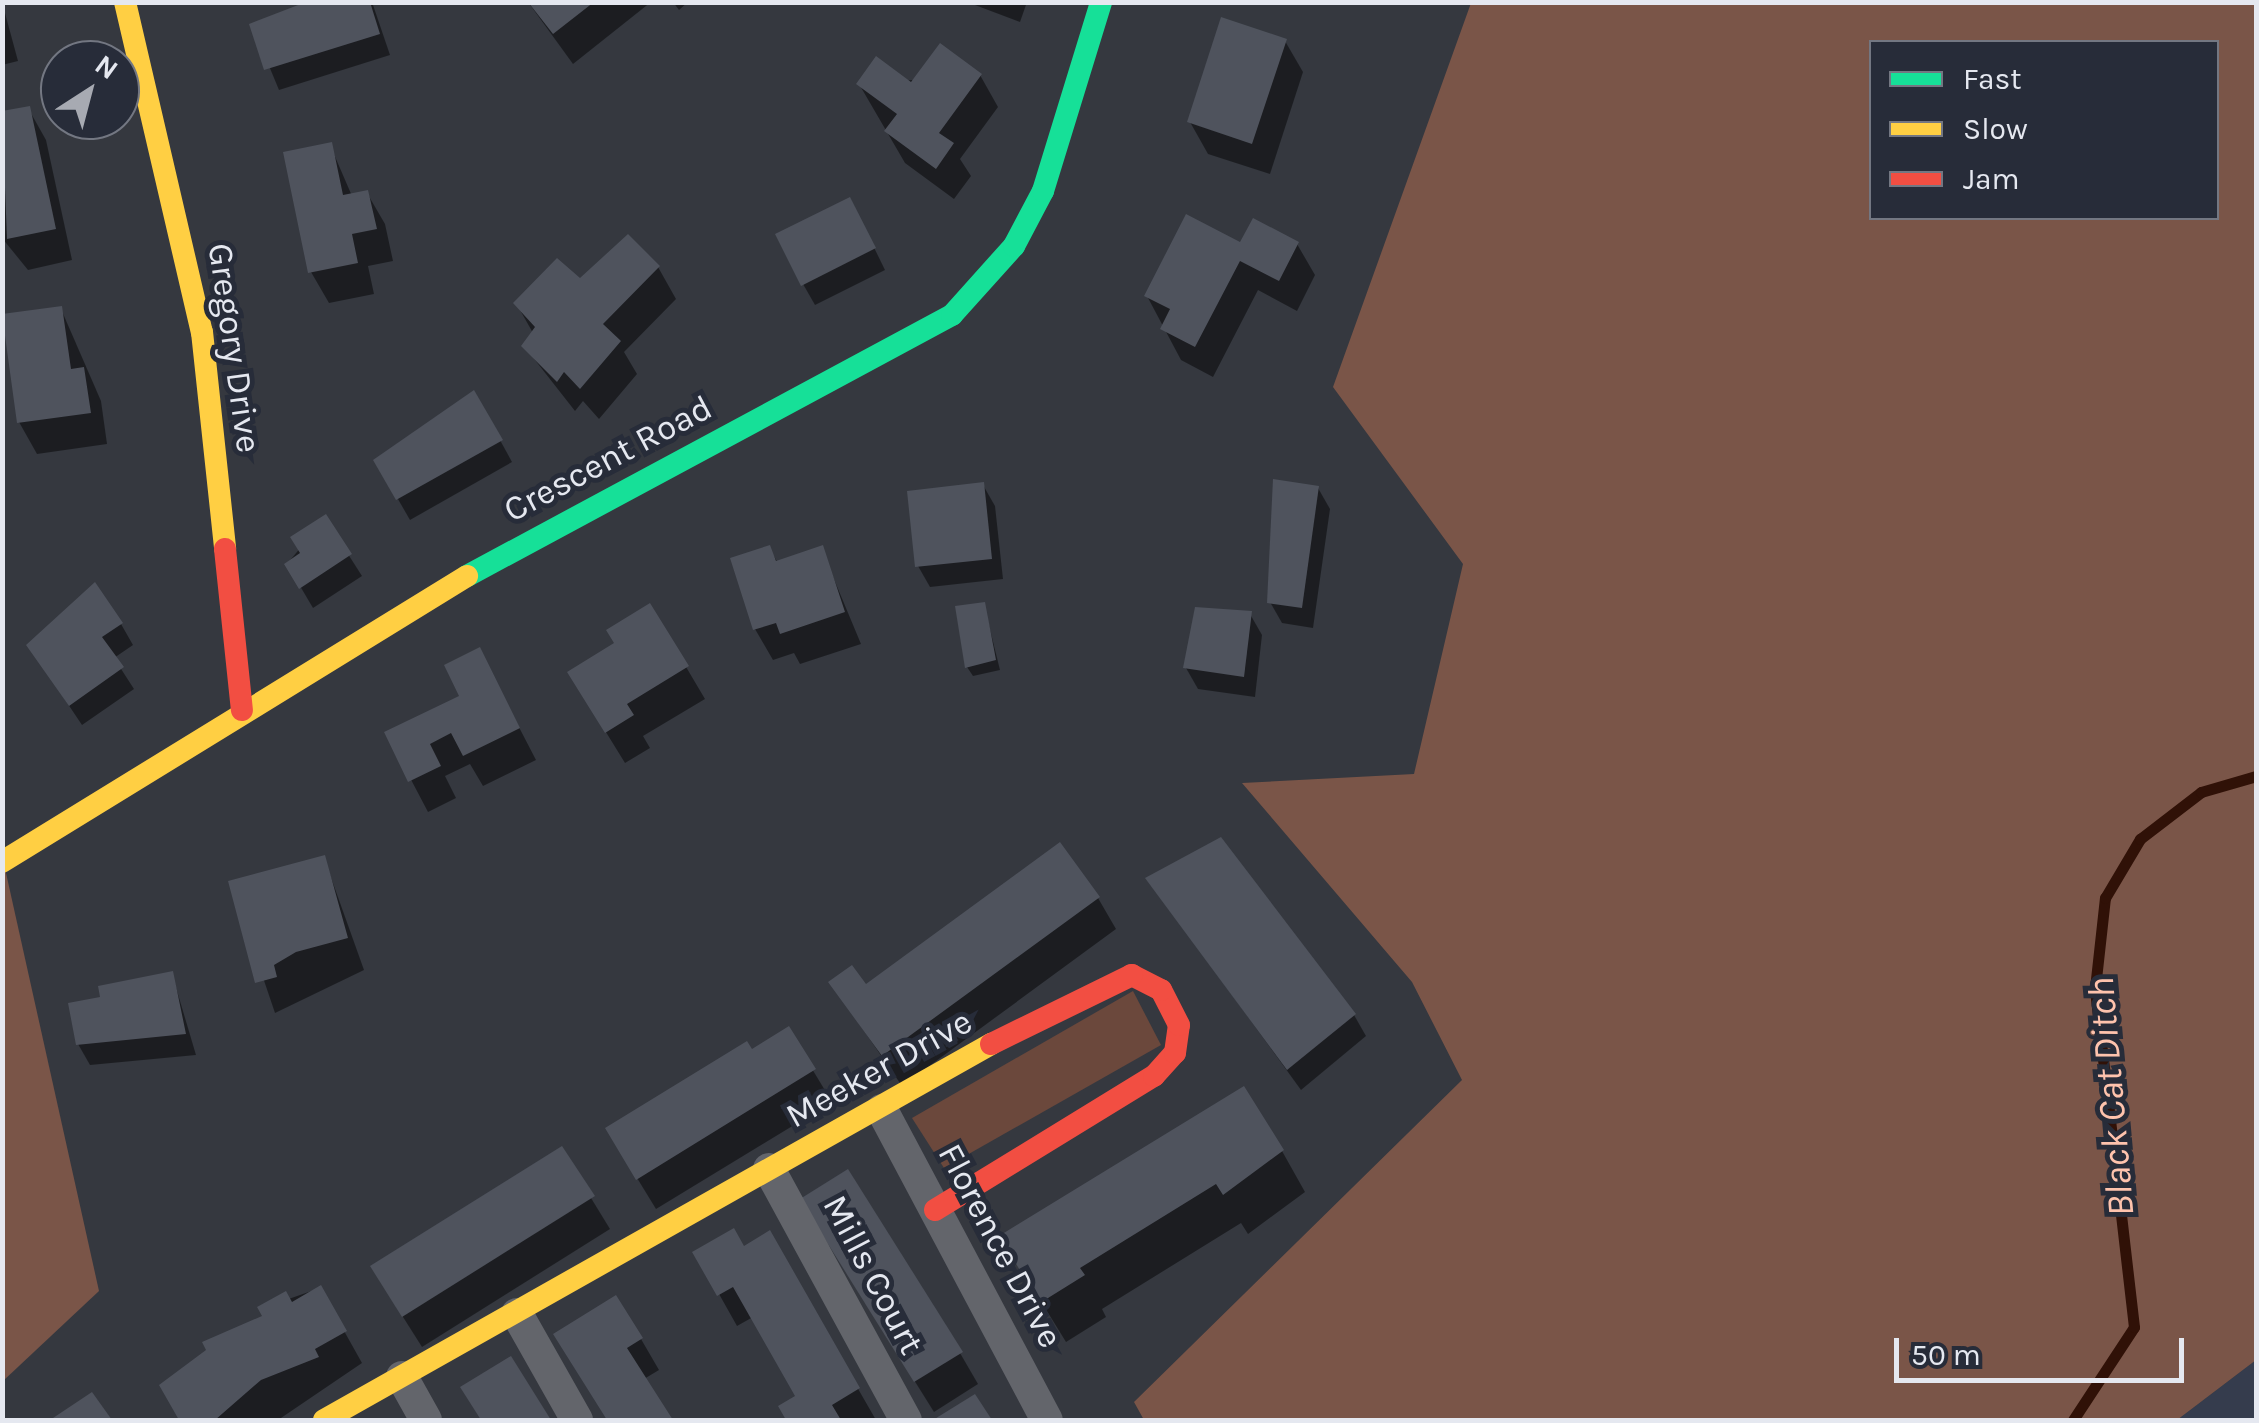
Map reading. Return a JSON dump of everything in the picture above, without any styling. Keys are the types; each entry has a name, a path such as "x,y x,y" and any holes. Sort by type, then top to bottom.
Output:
{"street":[{"name":"Gregory Drive","path":"125,2 202,332 242,710"},
{"name":"Crescent Road","path":"2,862 242,710 498,557 952,315 1014,246 1044,191 1102,2"},
{"name":"Meeker Drive","path":"324,1420 518,1314 769,1168 882,1110 1102,982 1132,975 1161,990 1179,1025 1175,1053 1154,1076 935,1210"},
{"name":"Florence Drive","path":"882,1110 1047,1420"},
{"name":"Mills Court","path":"769,1168 906,1420"},
{"path":"518,1314 576,1420"},
{"path":"402,1377 426,1420"}],"shaded area":[{"path":"1471,3 2256,3 2256,1360 2177,1420 1144,1420 1134,1402 1462,1080 1412,982 1242,783 1414,774 1463,564 1333,387"},
{"path":"2,855 99,1291 3,1381 2,1381"},
{"path":"1133,991 1161,1045 944,1168 912,1118"},
{"path":"2256,1360 2256,1420 2177,1420"}],"building":[{"path":"306,2 370,2 380,34 264,70 249,24"},
{"path":"528,2 594,2 553,34"},
{"path":"1221,17 1287,39 1252,144 1187,122"},
{"path":"940,43 982,74 939,133 954,143 936,169 884,131 897,114 856,84 876,56 911,82"},
{"path":"30,106 56,229 7,239 2,111"},
{"path":"332,142 343,195 368,190 377,229 352,234 358,263 308,273 283,152"},
{"path":"850,197 876,248 801,286 775,234"},
{"path":"1186,214 1240,242 1253,218 1299,242 1279,281 1240,261 1195,347 1160,329 1170,309 1144,296"},
{"path":"628,234 660,266 603,324 621,341 580,389 564,372 557,382 521,346 535,327 513,303 557,258 580,278"},
{"path":"62,306 71,369 84,367 91,413 17,423 2,314"},
{"path":"474,390 503,440 396,500 373,460"},
{"path":"1273,479 1319,486 1302,608 1267,603"},
{"path":"984,482 992,559 915,567 907,491"},
{"path":"326,514 352,554 299,589 284,564 300,553 290,537"},
{"path":"770,545 776,561 823,545 845,612 780,634 776,623 753,630 730,558"},
{"path":"95,582 123,623 102,637 124,667 69,706 26,645"},
{"path":"985,602 996,660 965,668 955,606"},
{"path":"650,603 689,666 627,704 634,715 605,733 567,672 614,643 606,630"},
{"path":"1195,607 1252,611 1244,677 1183,668"},
{"path":"480,647 520,728 463,756 451,733 430,744 441,766 408,782 384,732 459,696 444,665"},
{"path":"1221,837 1356,1014 1287,1070 1145,878"},
{"path":"1060,842 1100,897 882,1056 828,982 852,965 866,984"},
{"path":"325,855 348,938 296,952 274,965 277,977 255,983 228,881"},
{"path":"173,971 186,1034 76,1045 68,1003 100,997 98,986"},
{"path":"789,1026 816,1069 636,1180 605,1128 747,1041 752,1049"},
{"path":"1244,1086 1284,1150 1223,1195 1216,1184 1080,1268 1085,1275 1040,1303 999,1236"},
{"path":"562,1146 595,1196 402,1317 370,1266"},
{"path":"848,1169 963,1352 914,1382 800,1199"},
{"path":"734,1228 744,1246 770,1230 860,1388 832,1405 841,1420 786,1420 778,1406 795,1396 733,1287 717,1296 692,1252"},
{"path":"321,1285 347,1331 315,1349 319,1357 261,1380 215,1420 179,1420 159,1385 206,1350 202,1342 262,1316 257,1307 286,1291 292,1302"},
{"path":"616,1295 643,1338 627,1348 673,1420 607,1420 553,1334"},
{"path":"511,1356 551,1420 481,1420 460,1387"},
{"path":"92,1392 112,1420 50,1420"},
{"path":"975,1394 992,1420 933,1420"}],"waterway":[{"name":"Black Cat Ditch","path":"2073,1420 2134,1327 2095,988 2105,898 2140,839 2201,792 2256,776"}],"traffic: fast":[{"path":"467,576 952,315 1014,246 1043,191 1101,2"}],"traffic: slow":[{"path":"125,2 202,332 225,549"},
{"path":"2,862 467,576"},
{"path":"324,1420 991,1044"}],"traffic: jam":[{"path":"225,549 242,710"},
{"path":"935,1210 1154,1076 1175,1053 1179,1025 1161,990 1132,975 991,1044"}]}
